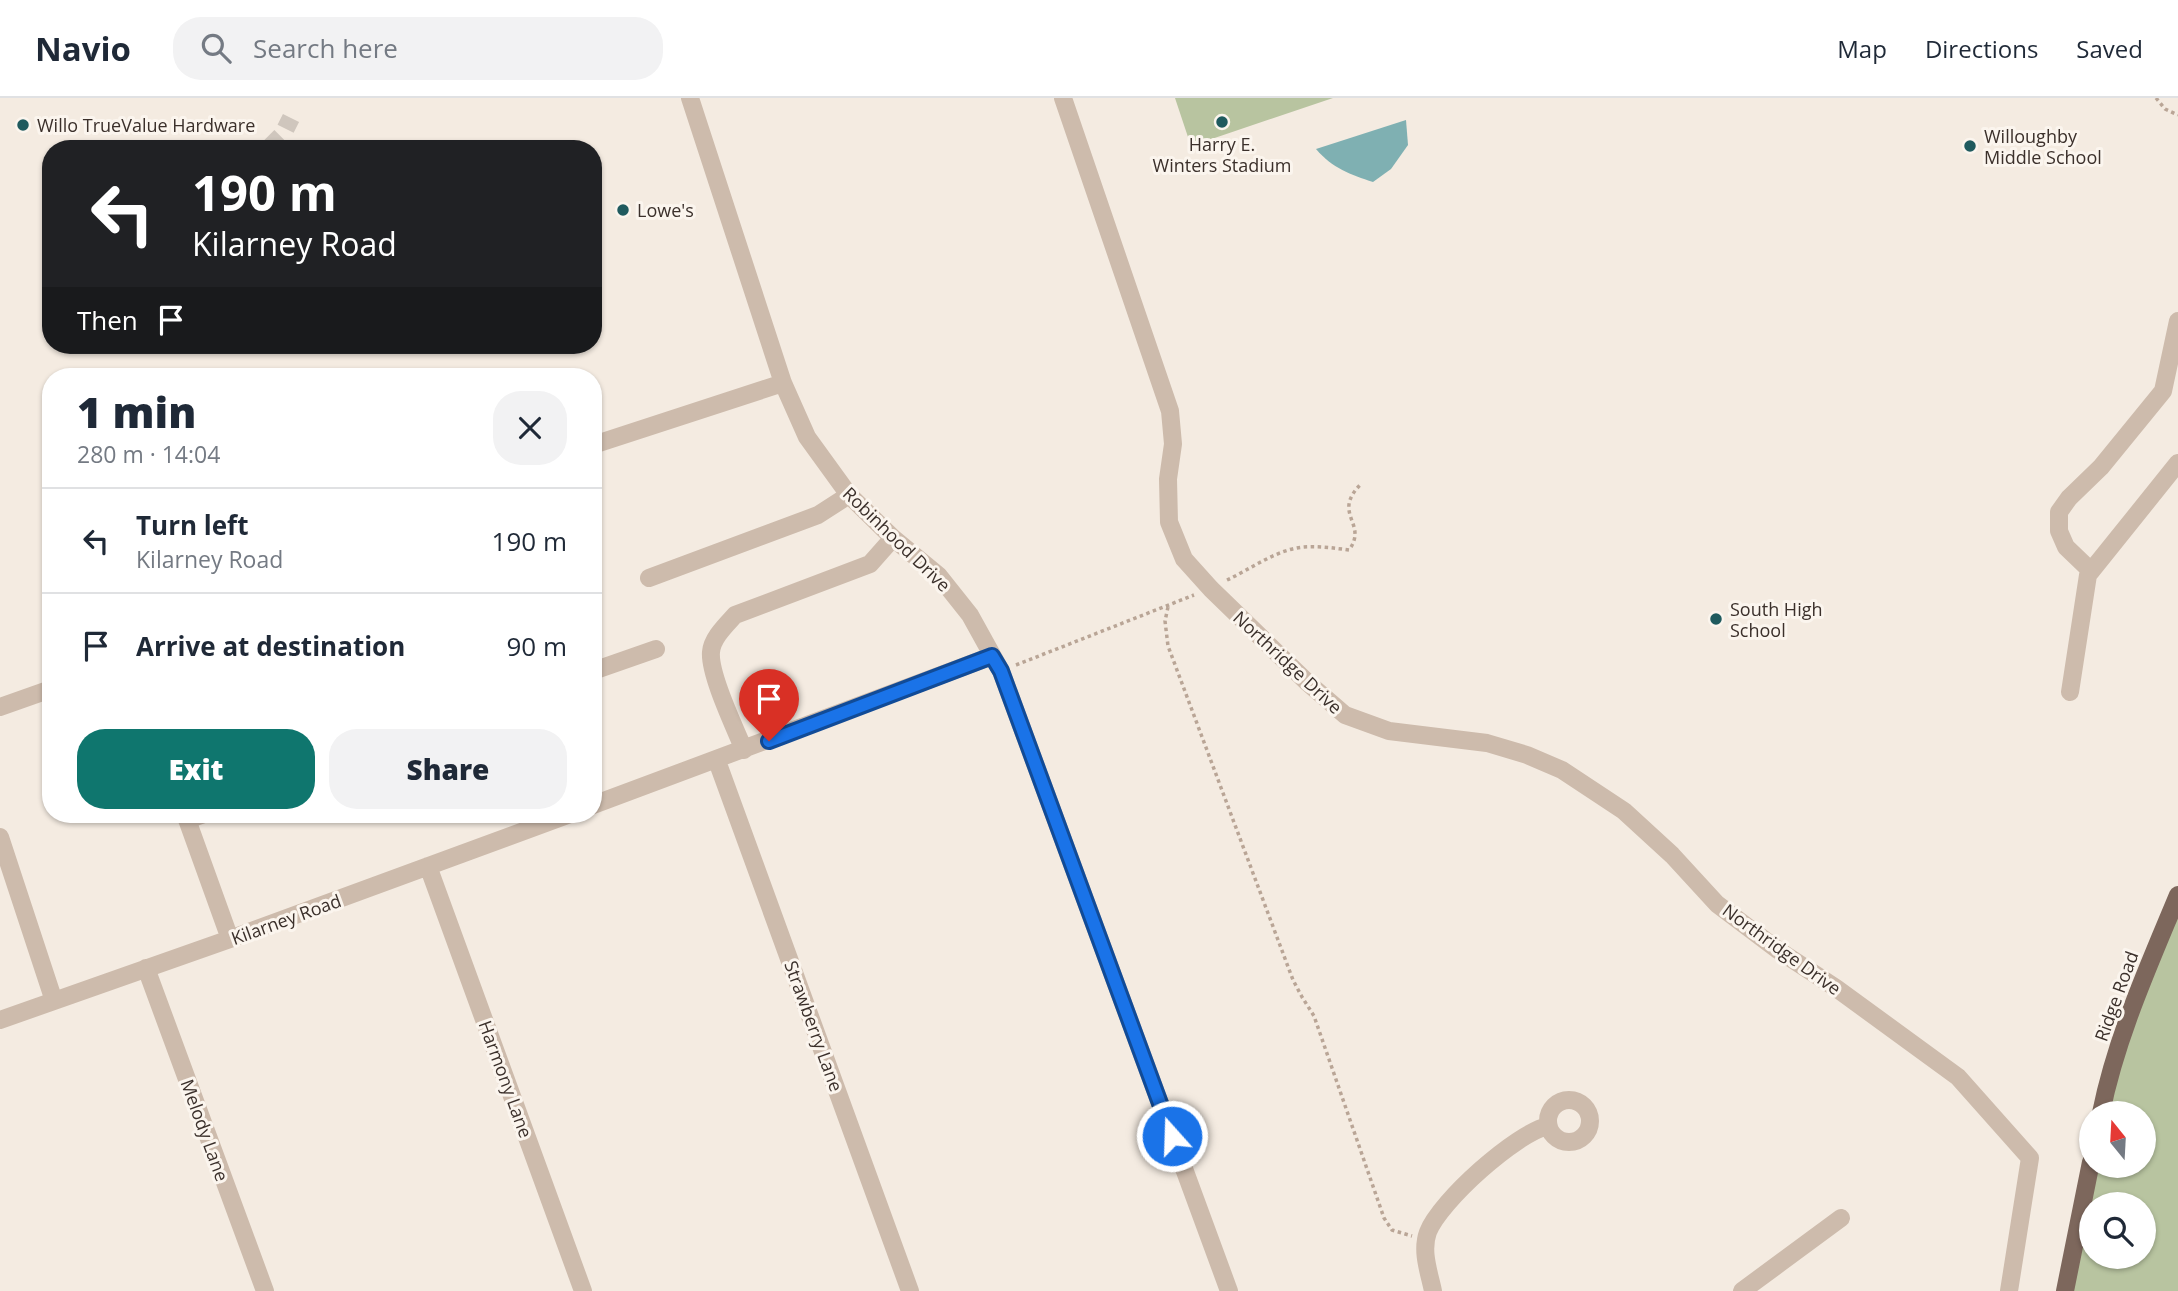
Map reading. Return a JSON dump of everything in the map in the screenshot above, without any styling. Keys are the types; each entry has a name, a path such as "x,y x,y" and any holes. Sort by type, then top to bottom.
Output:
{"main road":[{"name":"Ridge Road","path":"2104,1101 2145,975 2178,895"},
{"path":"2065,1291 2088,1178"}],"street":[{"name":"Robinhood Drive","path":"690,98 783,383 807,437 849,495 893,538 939,576 970,614 1001,671 1229,1291"},
{"name":"Northridge Drive","path":"1063,98 1170,411 1173,444 1168,479 1169,522 1184,559 1211,589 1308,683 1345,715 1389,731 1487,743 1527,755 1562,770 1624,811 1672,855 1717,904 1777,950 1836,988 1958,1077 2030,1158 2009,1291"},
{"path":"2091,571 2066,547 2059,531 2059,512 2068,498 2101,467 2163,391 2178,321"},
{"path":"602,442 783,383"},
{"path":"2070,692 2088,575 2178,463"},
{"path":"649,578 818,515 849,495"},
{"path":"744,750 712,667 711,650 722,630 735,615 870,564 893,538"},
{"path":"602,668 656,649"},
{"path":"602,802 992,656"},
{"path":"0,707 42,692"},
{"name":"Strawberry Lane","path":"717,761 910,1291"},
{"path":"194,823 230,939"},
{"name":"Kilarney Road","path":"0,1020 545,823"},
{"path":"0,837 54,1001"},
{"name":"Harmony Lane","path":"428,866 583,1291"},
{"name":"Melody Lane","path":"146,968 265,1291"},
{"path":"1433,1291 1425,1257 1427,1233 1446,1204 1506,1149 1535,1129 1548,1126"},
{"path":"1742,1291 1841,1217"}],"path":[{"path":"2157,98 2165,110 2178,115"},
{"path":"1168,607 1165,621 1172,658 1293,980 1301,998 1314,1016 1384,1218 1392,1230 1427,1238"}],"green space":[{"name":"Harry E. Winters Stadium","path":"1175,98 1333,98 1191,146"},
{"path":"2178,895 2178,1291 2065,1291 2079,1224 2079,1269 2156,1269 2156,1192 2086,1192 2089,1178 2156,1178 2156,1101 2105,1101"}],"water":[{"path":"1406,120 1408,145 1391,169 1373,182 1342,170 1316,149"}],"tunnel":[{"path":"277,140 291,118"}],"place":[{"name":"Harry E. Winters Stadium","path":"1222,122"},
{"name":"Willo TrueValue Hardware","path":"23,125"},
{"name":"Willoughby Middle School","path":"1970,146"},
{"name":"Lowe's","path":"623,210"},
{"name":"South High School","path":"1716,619"}],"route":[{"path":"769,741 992,656 1001,671 1172,1136"}]}
